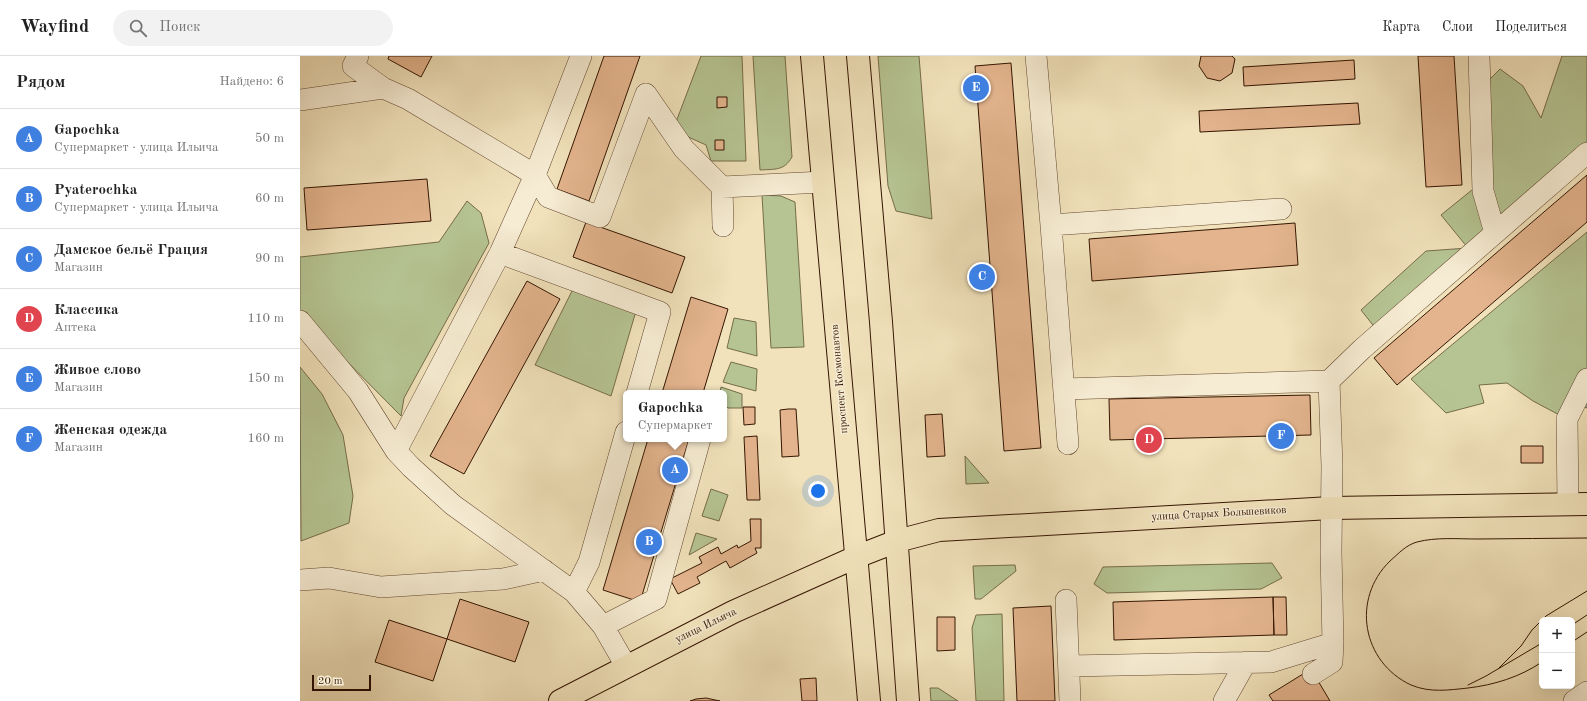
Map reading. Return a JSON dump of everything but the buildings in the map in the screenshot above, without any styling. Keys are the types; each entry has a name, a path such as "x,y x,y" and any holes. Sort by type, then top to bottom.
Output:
{"main road":[{"name":"проспект Космонавтов","path":"812,56 869,701"},
{"path":"858,56 881,322 908,701"},
{"name":"улица Старых Большевиков","path":"856,557 897,541 939,530 1331,508 1578,504"},
{"name":"улица Ильича","path":"560,701 733,612 856,557"}],"street":[{"path":"358,56 353,66 383,88 408,99 535,175 548,197 600,217 646,94 684,149 722,187 723,226"},
{"path":"396,451 500,253 535,175 581,56"},
{"path":"1036,56 1068,444"},
{"path":"1479,56 1483,191 1495,233"},
{"path":"300,100 383,88"},
{"path":"1064,389 1328,381 1362,349 1587,153"},
{"path":"722,187 823,182"},
{"path":"1051,225 1281,209"},
{"path":"500,253 660,312 638,390"},
{"path":"300,321 358,391 396,451 411,467 453,505 574,592 603,626 626,666"},
{"path":"1578,504 1567,419 1587,379"},
{"path":"1313,674 1332,662 1333,643 1331,508 1332,466 1328,381"},
{"path":"574,592 588,562 623,442"},
{"path":"603,626 656,599 699,442"},
{"path":"300,580 329,578 381,587 503,579 544,570"},
{"path":"1066,600 1070,701"},
{"path":"1069,666 1271,662 1333,643"},
{"path":"1224,701 1246,662"},
{"path":"1574,701 1587,692"}],"green space":[{"path":"701,56 742,56 746,161 711,161 706,145 673,130"},
{"path":"753,56 785,56 792,157 786,165 775,169 760,170"},
{"path":"878,56 919,56 932,219 896,211 888,186"},
{"path":"1562,56 1587,56 1587,147 1376,329 1361,310 1426,251 1468,248 1441,215 1488,177 1485,84 1500,69 1523,86 1541,118"},
{"path":"762,195 781,196 795,202 804,347 771,348"},
{"path":"467,201 481,213 489,243 404,398 401,416 300,314 300,257 439,242"},
{"path":"1587,232 1587,408 1574,404 1567,419 1533,401 1507,383 1479,385 1484,403 1446,413 1411,379"},
{"path":"574,287 636,311 611,396 535,365"},
{"path":"734,318 756,322 757,356 727,348"},
{"path":"731,362 757,369 756,391 723,382"},
{"path":"300,367 322,394 343,435 353,496 349,523 301,541"},
{"path":"721,387 742,394 742,408 727,407 727,390 720,390"},
{"path":"965,456 989,483 966,484"},
{"path":"711,489 728,495 719,521 702,516"},
{"path":"696,533 717,539 689,555"},
{"path":"1272,563 1282,578 1261,589 1107,593 1094,584 1103,567"},
{"path":"1015,565 1016,571 981,599 975,599 973,566"},
{"path":"1002,614 1004,701 976,701 972,628 976,615"},
{"path":"930,688 938,688 958,701 931,701"}],"tram line":[{"path":"1539,664 1516,676 1478,687 1454,690 1432,690 1418,688 1394,675 1382,661 1373,646 1368,629 1367,611 1370,593 1378,576 1390,561 1413,543 1432,539 1587,538"},
{"path":"1498,669 1521,646 1532,630 1546,616 1587,591"},
{"path":"1575,623 1587,615"},
{"path":"1575,640 1587,632"},
{"path":"1468,685 1539,645"}],"place":[{"name":"Живое слово","path":"976,88"},
{"name":"Дамское бельё Грация","path":"982,277"},
{"name":"Женская одежда","path":"1281,436"},
{"name":"Классика","path":"1149,440"},
{"name":"Gapochka","path":"675,470"},
{"name":"Pyaterochka","path":"649,542"}]}
